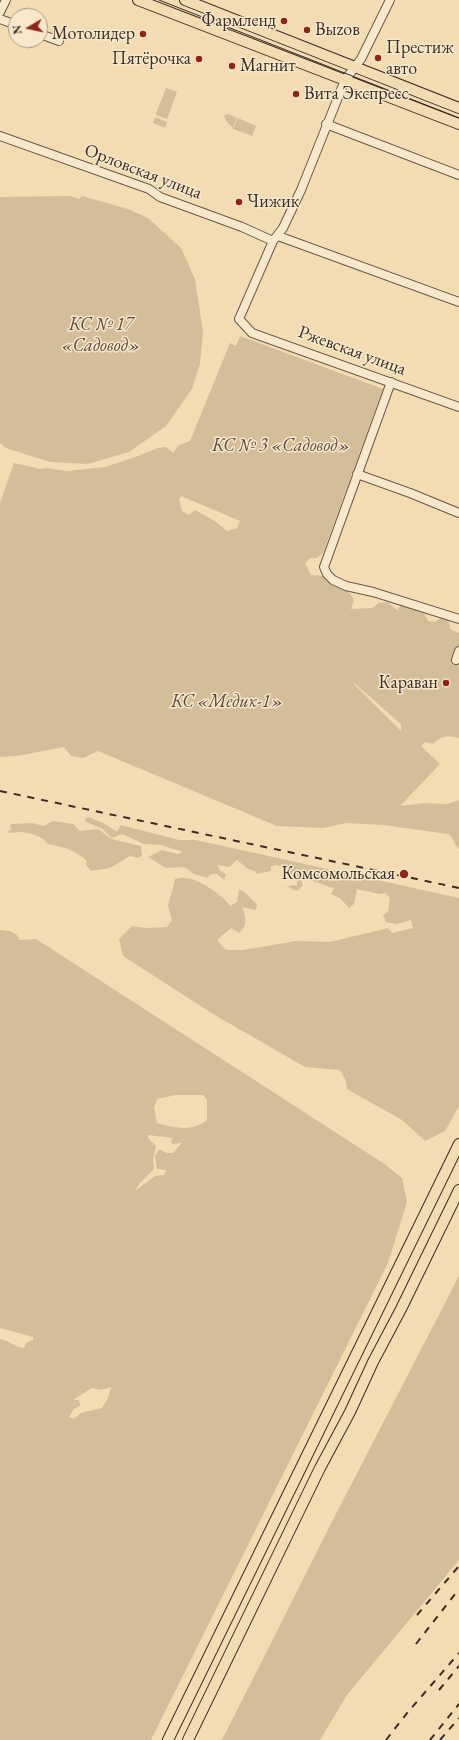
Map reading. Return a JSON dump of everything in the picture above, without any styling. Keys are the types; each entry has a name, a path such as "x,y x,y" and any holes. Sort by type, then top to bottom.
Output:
{"main road":[{"path":"138,0 459,124"},
{"path":"185,0 459,108"},
{"path":"168,1740 459,1144"},
{"path":"188,1740 320,1468 350,1412 373,1362 459,1190"}],"street":[{"path":"0,12 6,0"},
{"path":"275,239 301,190 344,80 361,59 390,0"},
{"path":"48,37 59,41"},
{"path":"326,124 459,175"},
{"name":"Орловская улица","path":"0,136 149,190 160,197 275,239 459,302"},
{"name":"Ржевская улица","path":"275,239 239,319 252,333 459,406"},
{"path":"391,382 324,567 327,574 333,580 346,586 373,592 459,619"},
{"path":"357,474 459,513"},
{"path":"456,660 459,650"}],"green space":[{"path":"166,88 177,92 167,119 156,115"},
{"path":"228,114 237,118 233,128 227,122 224,115"},
{"path":"155,117 167,122 165,128 153,123"},
{"path":"238,118 256,126 252,136 233,129"},
{"name":"КС № 17 «Садовод»","path":"71,196 79,199 82,196 128,209 148,218 181,248 195,279 203,332 200,364 192,389 166,426 129,452 88,464 50,462 6,448 0,443 0,197"},
{"path":"240,336 383,389 323,553 317,558 310,558 305,563 311,575 324,576 328,582 343,588 352,596 354,600 351,609 372,608 379,603 387,602 397,610 401,605 424,613 428,621 435,622 441,618 446,618 449,622 450,629 459,633 459,738 445,737 439,739 433,744 425,742 421,746 440,764 400,806 425,803 448,804 459,800 459,849 452,837 448,834 383,825 346,823 323,828 277,826 98,751 83,758 71,756 64,747 17,756 0,757 0,503 14,463 41,469 45,468 67,471 105,467 158,448 166,447 173,453 179,445 190,441 230,343 236,346","holes":["181,496 240,521 237,528 227,531 215,521 195,510 189,515 182,511 179,500","354,684 401,724 401,731"]},
{"path":"89,817 103,823 117,832 121,825 179,840 196,840 459,898 459,1106 445,1131 425,1141 402,1120 347,1089 346,1081 340,1070 305,1067 213,1014 123,956 119,939 132,926 147,928 167,927 172,920 168,906 175,879 190,879 203,884 222,897 230,906 237,902 239,889 257,904 256,910 242,907 245,924 239,933 231,928 217,940 226,950 243,950 296,941 330,942 388,928 392,933 413,928 411,920 397,924 386,922 383,915 388,912 390,898 385,893 379,894 357,889 354,904 349,908 340,898 331,894 334,888 313,881 301,880 303,885 298,891 291,889 288,886 297,885 297,878 293,874 283,874 284,869 277,865 271,866 271,871 256,874 255,871 248,869 237,860 229,867 217,865 220,871 226,874 224,880 217,874 211,874 207,878 194,874 184,867 166,868 148,857 162,850 178,854 183,852 161,845 144,844 122,834 112,838 103,829 86,822 85,818"},
{"path":"53,821 73,824 80,831 98,829 112,839 141,846 142,856 138,858 130,856 110,868 91,871 86,865 87,861 74,852 48,844 43,839 31,834 23,832 7,832 12,829 10,828 11,824 32,823 44,826"},
{"path":"0,930 10,931 18,936 19,940 36,939 383,1163 402,1178 407,1202 388,1263 151,1740 0,1740 0,1339 24,1348 26,1343 33,1340 33,1337 0,1328","holes":["176,1095 203,1095 207,1100 207,1120 201,1124 189,1128 157,1123 154,1108 157,1099","148,1135 173,1138 171,1140 172,1144 182,1143 173,1153 167,1153 159,1149 155,1157 157,1169 166,1170 164,1175 155,1176 135,1191 139,1184 154,1169 153,1159 156,1146 148,1138","111,1387 108,1398 102,1408 81,1413 74,1419 69,1417 74,1409 80,1406 79,1400 73,1400 92,1388 101,1390"]},
{"path":"459,1276 459,1560 347,1695 320,1740 222,1740 339,1508"}],"tram line":[{"path":"159,0 459,118"}],"railway":[{"path":"0,791 459,888"},
{"path":"417,1615 459,1566"},
{"path":"416,1644 459,1589"},
{"path":"386,1740 459,1653"},
{"path":"439,1690 459,1666"},
{"path":"430,1740 459,1704"},
{"path":"440,1740 459,1718"}],"place":[{"name":"Фармленд","path":"284,21"},
{"name":"Выzов","path":"307,30"},
{"name":"Мотолидер","path":"143,34"},
{"name":"Престиж авто","path":"378,58"},
{"name":"Пятёрочка","path":"199,59"},
{"name":"Магнит","path":"232,66"},
{"name":"Вита Экспресс","path":"296,94"},
{"name":"Чижик","path":"239,202"},
{"name":"Караван","path":"446,683"},
{"name":"Комсомольская","path":"404,874"}],"park label":[{"name":"КС № 3 «Садовод»","path":"281,446"},
{"name":"КС «Медик-1»","path":"227,702"}]}
